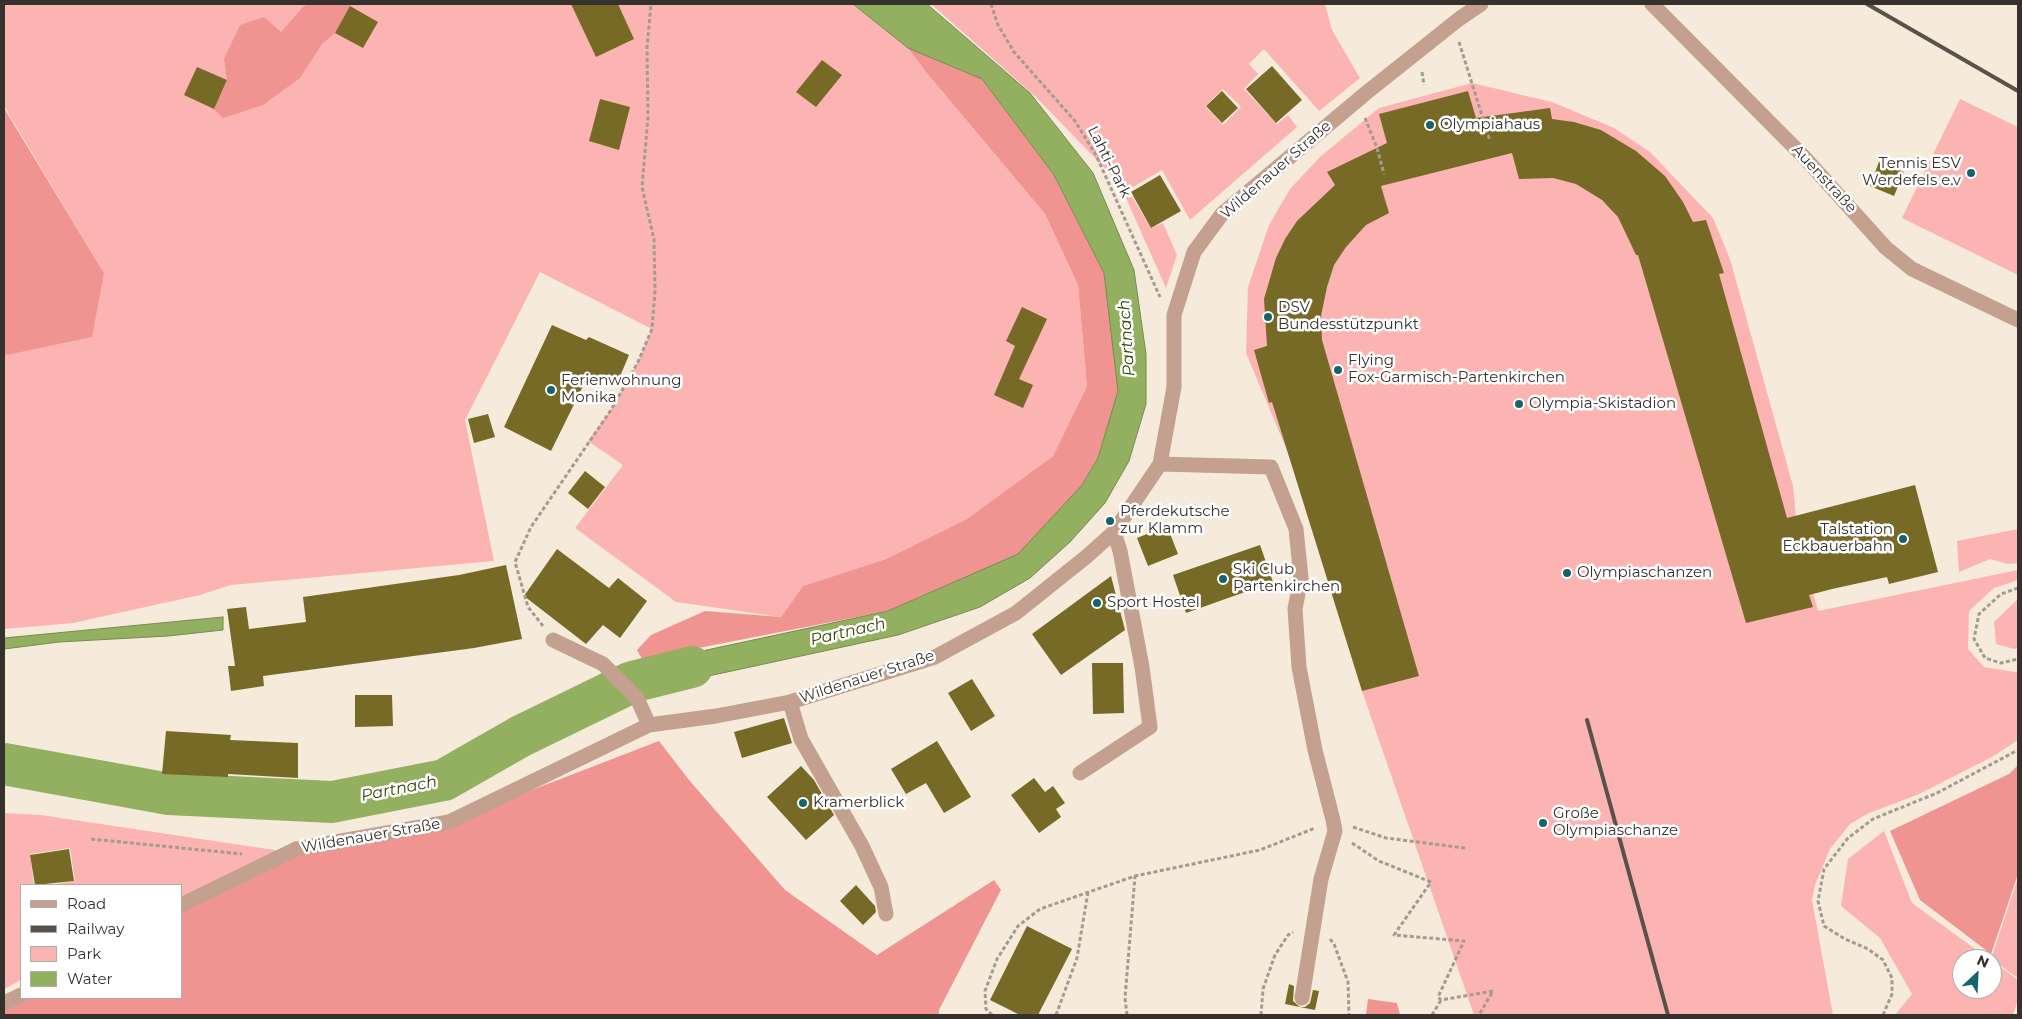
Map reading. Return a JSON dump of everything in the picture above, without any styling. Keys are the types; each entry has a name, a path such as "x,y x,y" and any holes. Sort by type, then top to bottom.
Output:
{"street":[{"name":"Wildenauer Straße","path":"182,905 296,848 449,822 649,725 716,716 790,702 935,658 1016,613 1114,532 1160,464 1174,387 1174,315 1194,252 1222,214 1358,100 1481,4"},
{"name":"Auenstraße","path":"1652,4 1748,92 1886,248 1912,269 2018,320"},
{"path":"1160,464 1271,467 1296,528 1301,578 1296,609 1299,667 1315,750 1334,825 1321,879 1302,998"},
{"path":"1080,772 1150,727 1142,667 1120,551 1114,532"},
{"path":"553,640 603,664 637,698 649,725"},
{"path":"790,702 801,739 862,846 881,887 886,914"},
{"path":"4,1002 20,995"}],"path":[{"path":"553,640 528,607 515,562 531,527 611,410 638,362 652,329 655,291 654,239 642,187 648,117 647,48 651,4"},
{"name":"Lahti-Park","path":"992,4 998,25 1014,52 1075,121 1096,155 1162,304 1174,315"},
{"path":"1453,24 1490,141"},
{"path":"1358,100 1377,148 1384,174"},
{"path":"2018,588 2002,594 1979,614 1974,639 1985,658 2001,663 2018,660"},
{"path":"1883,1015 1892,994 1892,978 1883,960 1868,949 1845,939 1824,926 1818,901 1824,869 1848,838 1873,819 1937,793 2018,750"},
{"path":"992,1015 986,1010 985,991 997,959 1018,926 1040,908 1088,891 1135,876 1260,850 1334,825 1386,838 1465,848"},
{"path":"1334,825 1379,861 1431,882 1394,935 1464,941 1438,997 1441,1000"},
{"path":"91,839 245,854"},
{"path":"1127,1015 1125,998 1135,876"},
{"path":"1056,1015 1077,958 1088,891"},
{"path":"1261,1015 1263,990 1275,955 1288,935 1314,917 1334,944 1348,982 1349,1015"},
{"path":"1432,1015 1441,1000 1493,991 1479,1015"}],"green space":[{"path":"4,4 853,4 908,48 1045,214 1078,285 1087,386 1053,456 967,519 886,559 803,586 781,617 676,602 575,528 623,465 588,441 611,410 638,362 652,329 540,272 465,420 494,561 231,585 200,595 73,623 4,629 4,352 7,355 104,273 4,106"},
{"path":"931,4 1325,4 1332,30 1360,78 1319,111 1264,49 1249,64 1258,74 1244,89 1277,124 1288,115 1297,127 1190,220 1162,170 1128,190 1151,228 1163,223 1177,255 1166,288 1121,187 1123,187 1035,96","holes":["1223,89 1241,107 1223,125 1205,106"]},
{"name":"Olympiaschanzen","path":"1472,83 1552,102 1614,128 1650,152 1713,218 1730,259 1793,486 1798,539 1818,611 2018,570 2018,580 1994,588 1969,611 1968,649 1984,667 2018,671 2018,740 1992,757 1917,795 1869,813 1850,824 1830,849 1815,885 1812,900 1833,1015 1474,1015 1362,691 1289,455 1246,353 1248,287 1269,225 1290,189 1320,157 1379,108"},
{"name":"Tennis ESV Werdefels e.v","path":"1960,99 2018,127 2018,275 1902,218"},
{"path":"2018,529 2018,563 2008,564 1990,559 1959,572 1957,541"},
{"path":"2018,599 2018,648 2014,649 1996,644 1994,622"},
{"path":"4,813 41,815 281,851 182,900 182,884 56,884 75,881 70,848 30,854 34,884 20,884 20,981 4,989"},
{"path":"1884,831 1912,903 1975,949 1952,949 1952,999 2002,999 2002,968 2018,980 2018,1000 2013,1015 1895,1015 1912,994 1880,938 1841,906 1848,859"},
{"path":"2018,878 2018,978 2002,967 2002,949 1994,949"}],"shaded area":[{"path":"310,4 354,4 350,6 335,33 322,44 300,78 263,105 223,118 214,109 227,81 224,59 240,25 264,17 281,32 304,6"},
{"path":"908,48 982,79 1054,175 1104,273 1119,391 1098,458 1082,485 1019,554 888,611 642,659 637,650 651,635 705,611 781,617 803,586 886,559 967,519 1053,456 1087,386 1078,285 1045,214"},
{"path":"4,108 104,273 92,337 6,355 4,352"},
{"path":"659,741 689,780 785,890 877,955 994,880 1001,890 939,1010 939,1015 4,1015 4,1003 20,998 182,999 182,905 296,849 449,822"},
{"path":"2018,765 2018,874 1993,949 1984,949 1920,900 1890,831 2009,774"},
{"path":"1368,999 1397,1003 1400,1015 1366,1015"}],"water":[{"path":"853,4 927,4 1030,93 1093,173 1134,270 1146,354 1146,404 1129,461 1105,503 1070,542 1030,578 980,607 898,635 644,690 623,668 888,611 1018,554 1082,485 1098,458 1118,391 1104,273 1054,175 982,79 908,48"},
{"path":"223,617 223,630 168,636 59,642 4,649 4,638"}],"building":[{"path":"571,4 618,4 634,39 596,57"},
{"path":"350,6 378,22 363,48 335,33"},
{"path":"822,60 842,75 816,107 796,92"},
{"path":"1272,66 1302,100 1276,123 1246,89"},
{"path":"197,67 227,80 214,109 184,95"},
{"path":"1222,91 1238,108 1222,123 1206,106"},
{"path":"1468,91 1476,118 1550,108 1552,119 1574,122 1601,130 1636,151 1665,176 1683,202 1693,222 1706,220 1724,273 1719,274 1787,518 1915,485 1938,572 1889,584 1887,577 1809,595 1813,607 1746,623 1638,255 1636,255 1618,217 1602,200 1576,184 1553,178 1519,179 1512,153 1381,186 1389,213 1366,225 1346,247 1334,265 1327,287 1321,316 1322,340 1419,676 1362,691 1272,402 1269,403 1254,350 1267,346 1264,299 1276,258 1285,239 1297,221 1335,185 1327,172 1387,143 1379,114"},
{"path":"600,99 630,107 619,150 589,141"},
{"path":"1879,162 1904,172 1894,196 1870,186"},
{"path":"1160,175 1181,211 1151,228 1131,192"},
{"path":"1022,307 1047,319 1019,379 1033,385 1023,408 994,395 1015,346 1006,341"},
{"name":"Ferienwohnung Monika","path":"552,325 586,340 589,337 629,355 616,386 589,374 551,451 504,427"},
{"path":"488,414 495,437 474,443 468,419"},
{"path":"585,471 605,487 588,509 568,493"},
{"path":"1167,526 1178,554 1148,566 1137,538"},
{"name":"Ski Club Partenkirchen","path":"1260,545 1273,582 1186,613 1173,575"},
{"path":"557,549 609,588 618,578 647,601 620,638 603,625 586,644 524,596"},
{"path":"506,565 522,639 474,648 263,676 264,686 231,691 228,666 235,666 227,609 246,607 249,629 306,622 303,597 459,575"},
{"name":"Sport Hostel","path":"1111,576 1125,630 1061,675 1032,634"},
{"path":"1092,663 1123,663 1124,713 1093,714"},
{"path":"972,679 995,716 971,731 948,693"},
{"path":"355,695 392,695 393,726 355,727"},
{"path":"784,718 792,743 742,758 734,732"},
{"path":"166,731 231,735 230,740 298,743 298,778 228,774 228,777 162,774"},
{"path":"937,741 971,797 944,813 926,783 906,794 891,769"},
{"name":"Kramerblick","path":"801,766 814,780 834,815 806,840 767,797"},
{"path":"1034,778 1045,792 1053,786 1065,803 1056,809 1061,817 1039,833 1011,795"},
{"path":"69,849 74,881 35,884 30,855"},
{"path":"856,885 875,906 876,912 863,925 840,901"},
{"path":"1027,926 1072,949 1038,1015 1020,1015 990,1000"},
{"path":"1289,984 1294,986 1293,1001 1300,1007 1285,1004"},
{"path":"1313,990 1319,991 1315,1010 1300,1007 1305,1007 1310,1003"}],"waterway":[{"name":"Partnach","path":"4,764 169,794 332,802 444,780 521,736 632,682 692,667"}],"railway":[{"path":"1867,4 2018,91"},
{"path":"1587,720 1668,1015"}],"place":[{"name":"Olympiahaus","path":"1430,125"},
{"name":"Tennis ESV Werdefels e.v","path":"1971,173"},
{"name":"DSV Bundesstützpunkt","path":"1268,317"},
{"name":"Flying Fox-Garmisch-Partenkirchen","path":"1338,370"},
{"name":"Ferienwohnung Monika","path":"551,390"},
{"name":"Olympia-Skistadion","path":"1519,404"},
{"name":"Pferdekutsche zur Klamm","path":"1110,521"},
{"name":"Talstation Eckbauerbahn","path":"1903,539"},
{"name":"Olympiaschanzen","path":"1567,573"},
{"name":"Ski Club Partenkirchen","path":"1223,579"},
{"name":"Sport Hostel","path":"1097,603"},
{"name":"Kramerblick","path":"803,803"},
{"name":"Große Olympiaschanze","path":"1543,823"}]}
